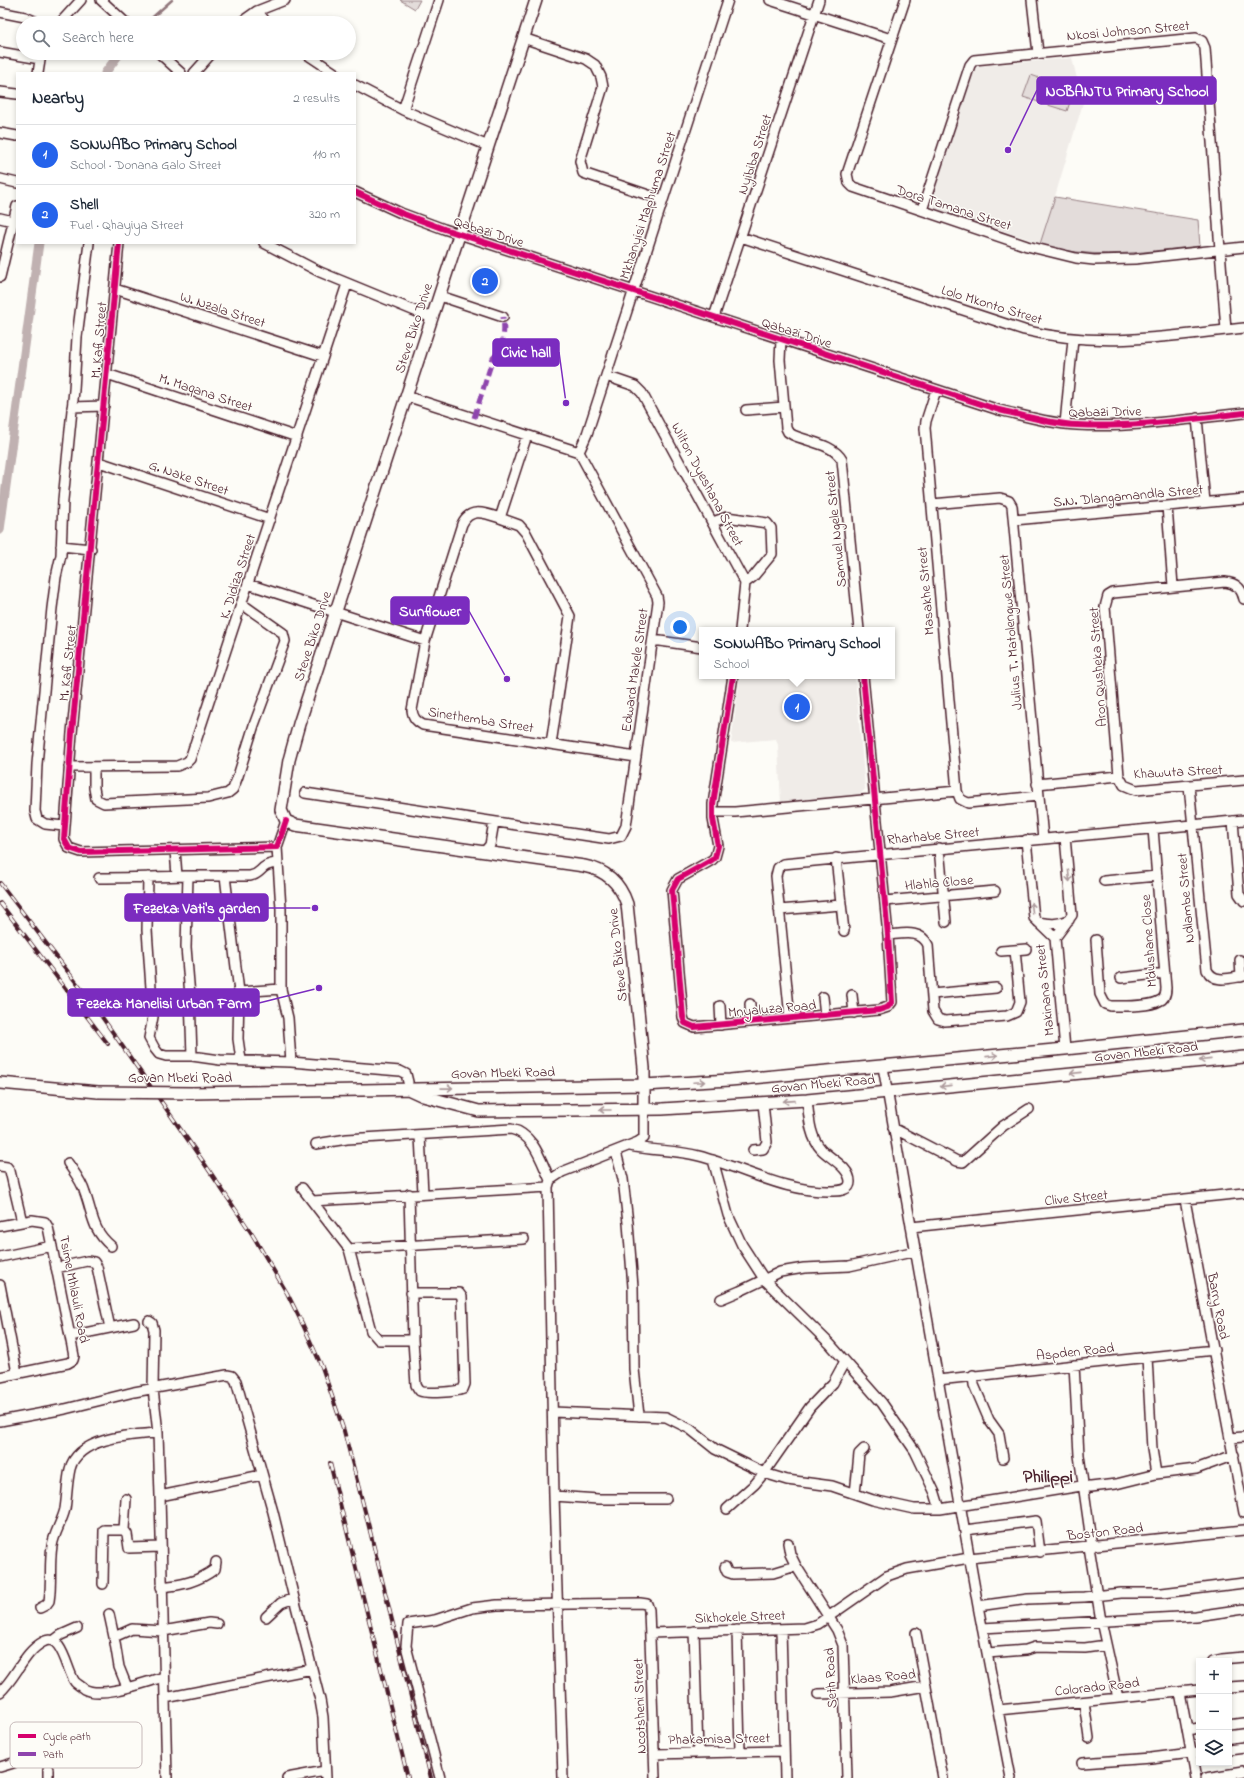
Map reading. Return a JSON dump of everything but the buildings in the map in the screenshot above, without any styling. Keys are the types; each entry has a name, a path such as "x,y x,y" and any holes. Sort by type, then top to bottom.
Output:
{"main road":[{"name":"Steve Biko Drive","path":"536,0 406,396 289,760 281,810 286,821 295,825 490,850 593,868 608,875 620,888 627,904 644,1085 644,1109"},
{"name":"Govan Mbeki Road","path":"0,1083 98,1092 192,1093 408,1085 644,1085 763,1078 883,1067 1244,1030"},
{"name":"Govan Mbeki Road","path":"408,1085 423,1096 478,1111 644,1109 807,1100 1244,1057"}],"street":[{"path":"66,16 81,0"},
{"path":"101,0 118,16"},
{"path":"251,16 285,0"},
{"path":"403,110 439,0"},
{"name":"Mkhanyisi Maphuma Street","path":"579,452 606,376 728,0"},
{"path":"770,0 891,39"},
{"name":"Nyibiba Street","path":"714,317 819,0"},
{"name":"Dora Tamana Street","path":"905,0 848,174 848,179 853,187 1027,246 1076,258 1102,260 1135,259 1244,247"},
{"path":"1032,0 1038,53"},
{"path":"0,12 20,16"},
{"path":"257,12 260,16"},
{"path":"523,38 586,59 595,65 601,77 603,91 580,161 583,173 663,200"},
{"name":"Nkosi Johnson Street","path":"922,210 972,62 979,59 1196,38 1202,41 1205,48 1226,330"},
{"path":"0,52 16,54"},
{"path":"38,72 40,60"},
{"path":"167,60 180,72"},
{"path":"195,72 206,60"},
{"path":"316,60 334,72"},
{"path":"356,86 403,110 488,146"},
{"path":"0,92 16,94"},
{"path":"0,133 16,136"},
{"path":"0,179 16,183"},
{"name":"Qabazi Drive","path":"356,192 401,213 460,234 999,410 1065,424 1092,426 1131,424 1244,413"},
{"path":"0,277 2,260 16,210"},
{"path":"0,218 13,220"},
{"name":"Lolo Mkonto Street","path":"741,238 1024,330 1073,339 1129,340 1244,328"},
{"path":"64,826 40,822 35,811 37,764 52,608 61,546 63,500 79,318 88,244"},
{"name":"M. Kafi Street","path":"119,244 64,839 69,848 73,851 86,852 277,847"},
{"path":"266,244 320,272 432,318"},
{"name":"K. Didiza Street","path":"70,767 177,766 187,762 190,759 347,284"},
{"name":"W. Nzala Street","path":"115,289 322,356"},
{"path":"440,296 503,317"},
{"name":"Samuel Ngele Street","path":"781,339 780,360 785,423 788,432 800,438 830,448 836,452 842,460 859,627"},
{"path":"1065,424 1073,339"},
{"name":"M. Maqana Street","path":"107,374 297,437"},
{"name":"Wilton Dyeshana Street","path":"606,376 631,384 639,389 745,583"},
{"name":"Masakhe Street","path":"936,390 925,428 957,791"},
{"path":"406,396 579,452"},
{"path":"72,407 104,406"},
{"path":"746,410 784,407"},
{"path":"1197,418 1205,502"},
{"path":"500,518 527,435"},
{"name":"Edward Makele Street","path":"494,822 609,839 619,838 626,826 658,607 657,596 579,452"},
{"name":"G. Nake Street","path":"99,462 270,519"},
{"name":"Julius T. Matolengwe Street","path":"932,504 1005,499 1011,503 1014,520 1038,796 1044,839"},
{"name":"S.N. Dlangamandla Street","path":"1014,520 1244,499"},
{"path":"1167,506 1172,586"},
{"name":"Sinethemba Street","path":"551,744 570,616 526,533 518,526 500,518 476,512 471,513 464,519 425,641 412,710 414,719 423,725 636,757"},
{"path":"713,522 727,517 763,521 769,524 772,528 772,554 753,577 745,583 740,627"},
{"path":"61,546 91,549"},
{"name":"Aron Qusheka Street","path":"1119,776 1105,607 1106,601 1113,593 1172,586 1229,582 1240,588 1244,599"},
{"path":"248,584 425,641"},
{"path":"94,767 94,794 96,799 104,802 208,798 228,793 233,789 254,725 285,641 283,633 242,604"},
{"path":"653,640 699,647"},
{"path":"732,679 713,812 735,812 876,800 957,791 960,799 968,803 1038,796"},
{"path":"863,679 876,800"},
{"path":"1037,784 1119,776"},
{"name":"Khawuta Street","path":"1119,776 1124,785 1136,790 1244,780"},
{"name":"Ndlambe Street","path":"1189,786 1207,970 1210,976 1215,979 1242,977 1240,960"},
{"path":"304,793 494,822 490,850"},
{"name":"Mnyaluza Road","path":"713,812 718,846 715,857 678,879 674,884 671,897 683,1017 685,1023 694,1027 854,1013 880,1010 888,1007 892,1002 888,935 876,800"},
{"name":"Rharhabe Street","path":"790,1018 776,876 779,866 787,862 1244,820"},
{"path":"286,821 277,847 281,909 281,989 288,1018 291,1062"},
{"path":"1233,821 1239,894 1244,901"},
{"name":"Mdushane Close","path":"1096,940 1100,994 1105,1004 1111,1006 1153,1003 1160,1001 1166,993 1152,829"},
{"path":"1054,938 1070,919 1072,912 1065,837"},
{"name":"Makinana Street","path":"1026,840 1034,918 1054,938 1065,1049"},
{"path":"939,848 946,922"},
{"path":"175,850 177,876"},
{"path":"836,858 844,931"},
{"path":"99,878 254,876 267,864 278,863"},
{"path":"188,876 186,947 190,996 192,1056"},
{"path":"225,876 240,992 238,1040 240,1060"},
{"path":"1104,880 1157,876"},
{"path":"148,878 147,930 153,1017 149,1038 155,1050 159,1054 166,1056 192,1056 220,1060 291,1062 400,1071 406,1074 408,1085"},
{"name":"Hlahla Close","path":"885,901 995,891"},
{"path":"779,910 841,905"},
{"path":"1038,922 1054,924 1062,923 1070,919"},
{"path":"888,935 917,934 926,940 928,945 933,1011 934,1015 941,1021 1012,1015 1019,1008 1020,1002 1015,950"},
{"path":"1001,951 1026,949"},
{"path":"1121,978 1165,973"},
{"path":"932,994 996,988"},
{"path":"240,992 281,989"},
{"path":"852,995 854,1013"},
{"name":"Mnyaluza Road","path":"823,998 825,1015"},
{"name":"Mnyaluza Road","path":"750,1004 751,1022"},
{"name":"Mnyaluza Road","path":"720,1006 721,1024"},
{"path":"883,1067 969,1558 1011,1778"},
{"path":"630,1146 693,1155 713,1160 774,1182 807,1190 840,1190 849,1186 850,1180 844,1170 816,1143 810,1124 807,1100"},
{"path":"753,1150 763,1148 767,1142 763,1103"},
{"path":"312,1201 423,1194 549,1183 562,1172 616,1152 644,1138 644,1109"},
{"path":"893,1128 958,1161 963,1162 1003,1126 1029,1109"},
{"path":"316,1144 347,1139 420,1136 506,1128 516,1130 528,1138 532,1143 549,1183 554,1496 563,1778"},
{"path":"420,1136 423,1194"},
{"path":"616,1152 623,1179 628,1223 633,1287 634,1369 640,1416"},
{"path":"713,1160 721,1194 733,1228 742,1245 764,1278 789,1305 827,1340 876,1394 906,1438 935,1493 940,1509"},
{"path":"68,1163 85,1192 92,1218 102,1238 111,1246"},
{"path":"0,1166 7,1167 10,1171 22,1222 0,1226"},
{"path":"302,1188 349,1249 373,1336 379,1340 413,1340"},
{"name":"Clive Street","path":"912,1226 1244,1193"},
{"path":"409,1194 411,1293 416,1385 418,1389 425,1392 456,1391 463,1389 465,1384 462,1297 458,1293 411,1293"},
{"name":"Barry Road","path":"1185,1200 1244,1513"},
{"name":"Tsime Mhlauli Road","path":"0,1377 68,1363 73,1360 74,1356 48,1226 45,1222 32,1220 22,1222"},
{"path":"349,1249 524,1239"},
{"path":"0,1257 52,1246"},
{"path":"721,1299 764,1278 790,1269 849,1266 916,1250"},
{"path":"56,1268 87,1261 94,1262 97,1267 110,1328"},
{"path":"0,1285 3,1320 17,1373"},
{"path":"149,1321 152,1323 154,1330 154,1389 158,1433 167,1778"},
{"path":"70,1336 134,1323"},
{"name":"Aspden Road","path":"938,1380 1214,1350"},
{"path":"1147,1357 1152,1449 1156,1474"},
{"path":"727,1509 755,1484 764,1473 810,1407 833,1383 845,1361"},
{"path":"1074,1365 1079,1455 1085,1486 1090,1547 1101,1621 1118,1698"},
{"path":"0,1421 154,1389 227,1375 232,1376 236,1381 273,1512 322,1708 325,1774 287,1778"},
{"path":"973,1375 974,1385 989,1420 999,1434 1002,1458"},
{"path":"553,1412 666,1417 678,1422 708,1444 764,1473 787,1480 832,1486 873,1500 914,1509 940,1509 960,1504 1085,1486 1116,1484 1156,1474 1196,1469 1234,1455"},
{"path":"40,1608 46,1605 49,1601 52,1548 64,1512 70,1469 75,1458 84,1450 99,1442 122,1436 158,1433"},
{"path":"1230,1438 1244,1437"},
{"path":"855,1494 859,1454 864,1450"},
{"path":"160,1496 262,1475"},
{"path":"554,1496 598,1499 666,1499"},
{"path":"126,1499 124,1530 127,1534 128,1548 160,1547"},
{"path":"965,1530 1036,1521 1040,1552"},
{"path":"103,1584 104,1530 124,1530"},
{"name":"Boston Road","path":"969,1558 1090,1547 1244,1530"},
{"name":"Seth Road","path":"788,1543 790,1554 796,1566 828,1616 843,1644 847,1778"},
{"name":"Sikhokele Street","path":"650,1633 811,1627 887,1576 897,1571 969,1558"},
{"path":"161,1587 182,1585 198,1581 215,1570 216,1562"},
{"path":"725,1567 727,1572 733,1574 773,1573 796,1566"},
{"path":"978,1606 1028,1599 1162,1593 1244,1583"},
{"path":"266,1617 281,1603 294,1598"},
{"path":"440,1778 406,1646 408,1624 434,1620 486,1606 558,1604"},
{"name":"Ncotsheni Street","path":"558,1604 647,1604 649,1610 655,1778"},
{"path":"982,1628 1196,1616 1244,1609"},
{"path":"109,1614 119,1667 127,1687"},
{"path":"114,1637 132,1629 163,1632 209,1623 217,1624"},
{"path":"53,1641 61,1635 78,1628"},
{"path":"781,1629 785,1778"},
{"path":"737,1630 740,1751"},
{"path":"694,1632 698,1752"},
{"path":"916,1633 944,1778"},
{"path":"0,1692 10,1684 20,1665 32,1651 46,1640 53,1641 60,1648 75,1682 85,1690 96,1693 127,1687 164,1677"},
{"path":"987,1653 1026,1650 1035,1647 1085,1648 1106,1645"},
{"path":"1222,1658 1244,1657"},
{"path":"165,1698 312,1669"},
{"name":"Klaas Road","path":"818,1694 890,1692 926,1686"},
{"path":"1232,1687 1244,1686"},
{"name":"Colorado Road","path":"998,1710 1196,1690"},
{"path":"1082,1763 1151,1758 1196,1752 1188,1730 1180,1692"},
{"path":"1084,1702 1088,1738"},
{"path":"1232,1725 1244,1724"},
{"path":"1188,1730 1196,1729"},
{"path":"1232,1749 1244,1747"},
{"name":"Phakamisa Street","path":"654,1754 784,1751"},
{"path":"0,1767 10,1764"},
{"path":"1196,1766 1196,1778"},
{"path":"1206,1778 1244,1772"}],"shaded area":[{"path":"400,0 420,0 415,9"},
{"path":"1072,58 1083,103 1041,243 936,209 931,201 975,69 979,66"},
{"path":"1031,75 1074,90 1067,111 1023,97"},
{"path":"1055,197 1198,220 1200,246 1107,254 1058,249 1040,244"},
{"path":"740,679 855,679 865,789 858,797 781,804 778,745 776,739 731,743"}],"waterway":[{"path":"154,16 172,0"},
{"path":"106,72 115,60"},
{"path":"0,530 39,244"}],"railway":[{"path":"0,883 95,1007 202,1160 252,1234 287,1293 303,1325 322,1367 344,1431 431,1778"},
{"path":"0,903 108,1044"},
{"path":"330,1463 408,1778"}],"marked path":[{"path":"474,418 493,358 497,354 502,344 504,333 503,317"}],"cycle path":[{"path":"356,192 401,213 444,229 999,410 1058,423 1098,426 1160,422 1244,413"},
{"path":"119,244 72,733 64,839 69,848 81,852 277,847 286,821"},
{"path":"733,679 713,804 713,819 718,846 715,857 678,879 672,890 683,1017 685,1023 694,1027 879,1010 888,1007 892,1002 888,935 863,679"}],"place":[{"name":"NOBANTU Primary School","path":"1008,150"},
{"name":"Shell","path":"485,281"},
{"name":"Civic hall","path":"566,403"},
{"name":"Sunflower","path":"507,679"},
{"name":"SONWABO Primary School","path":"797,707"},
{"name":"Fezeka: Vati's garden","path":"315,908"},
{"name":"Fezeka: Manelisi Urban Farm","path":"319,988"}],"district":[{"name":"Philippi","path":"1048,1476"}]}
